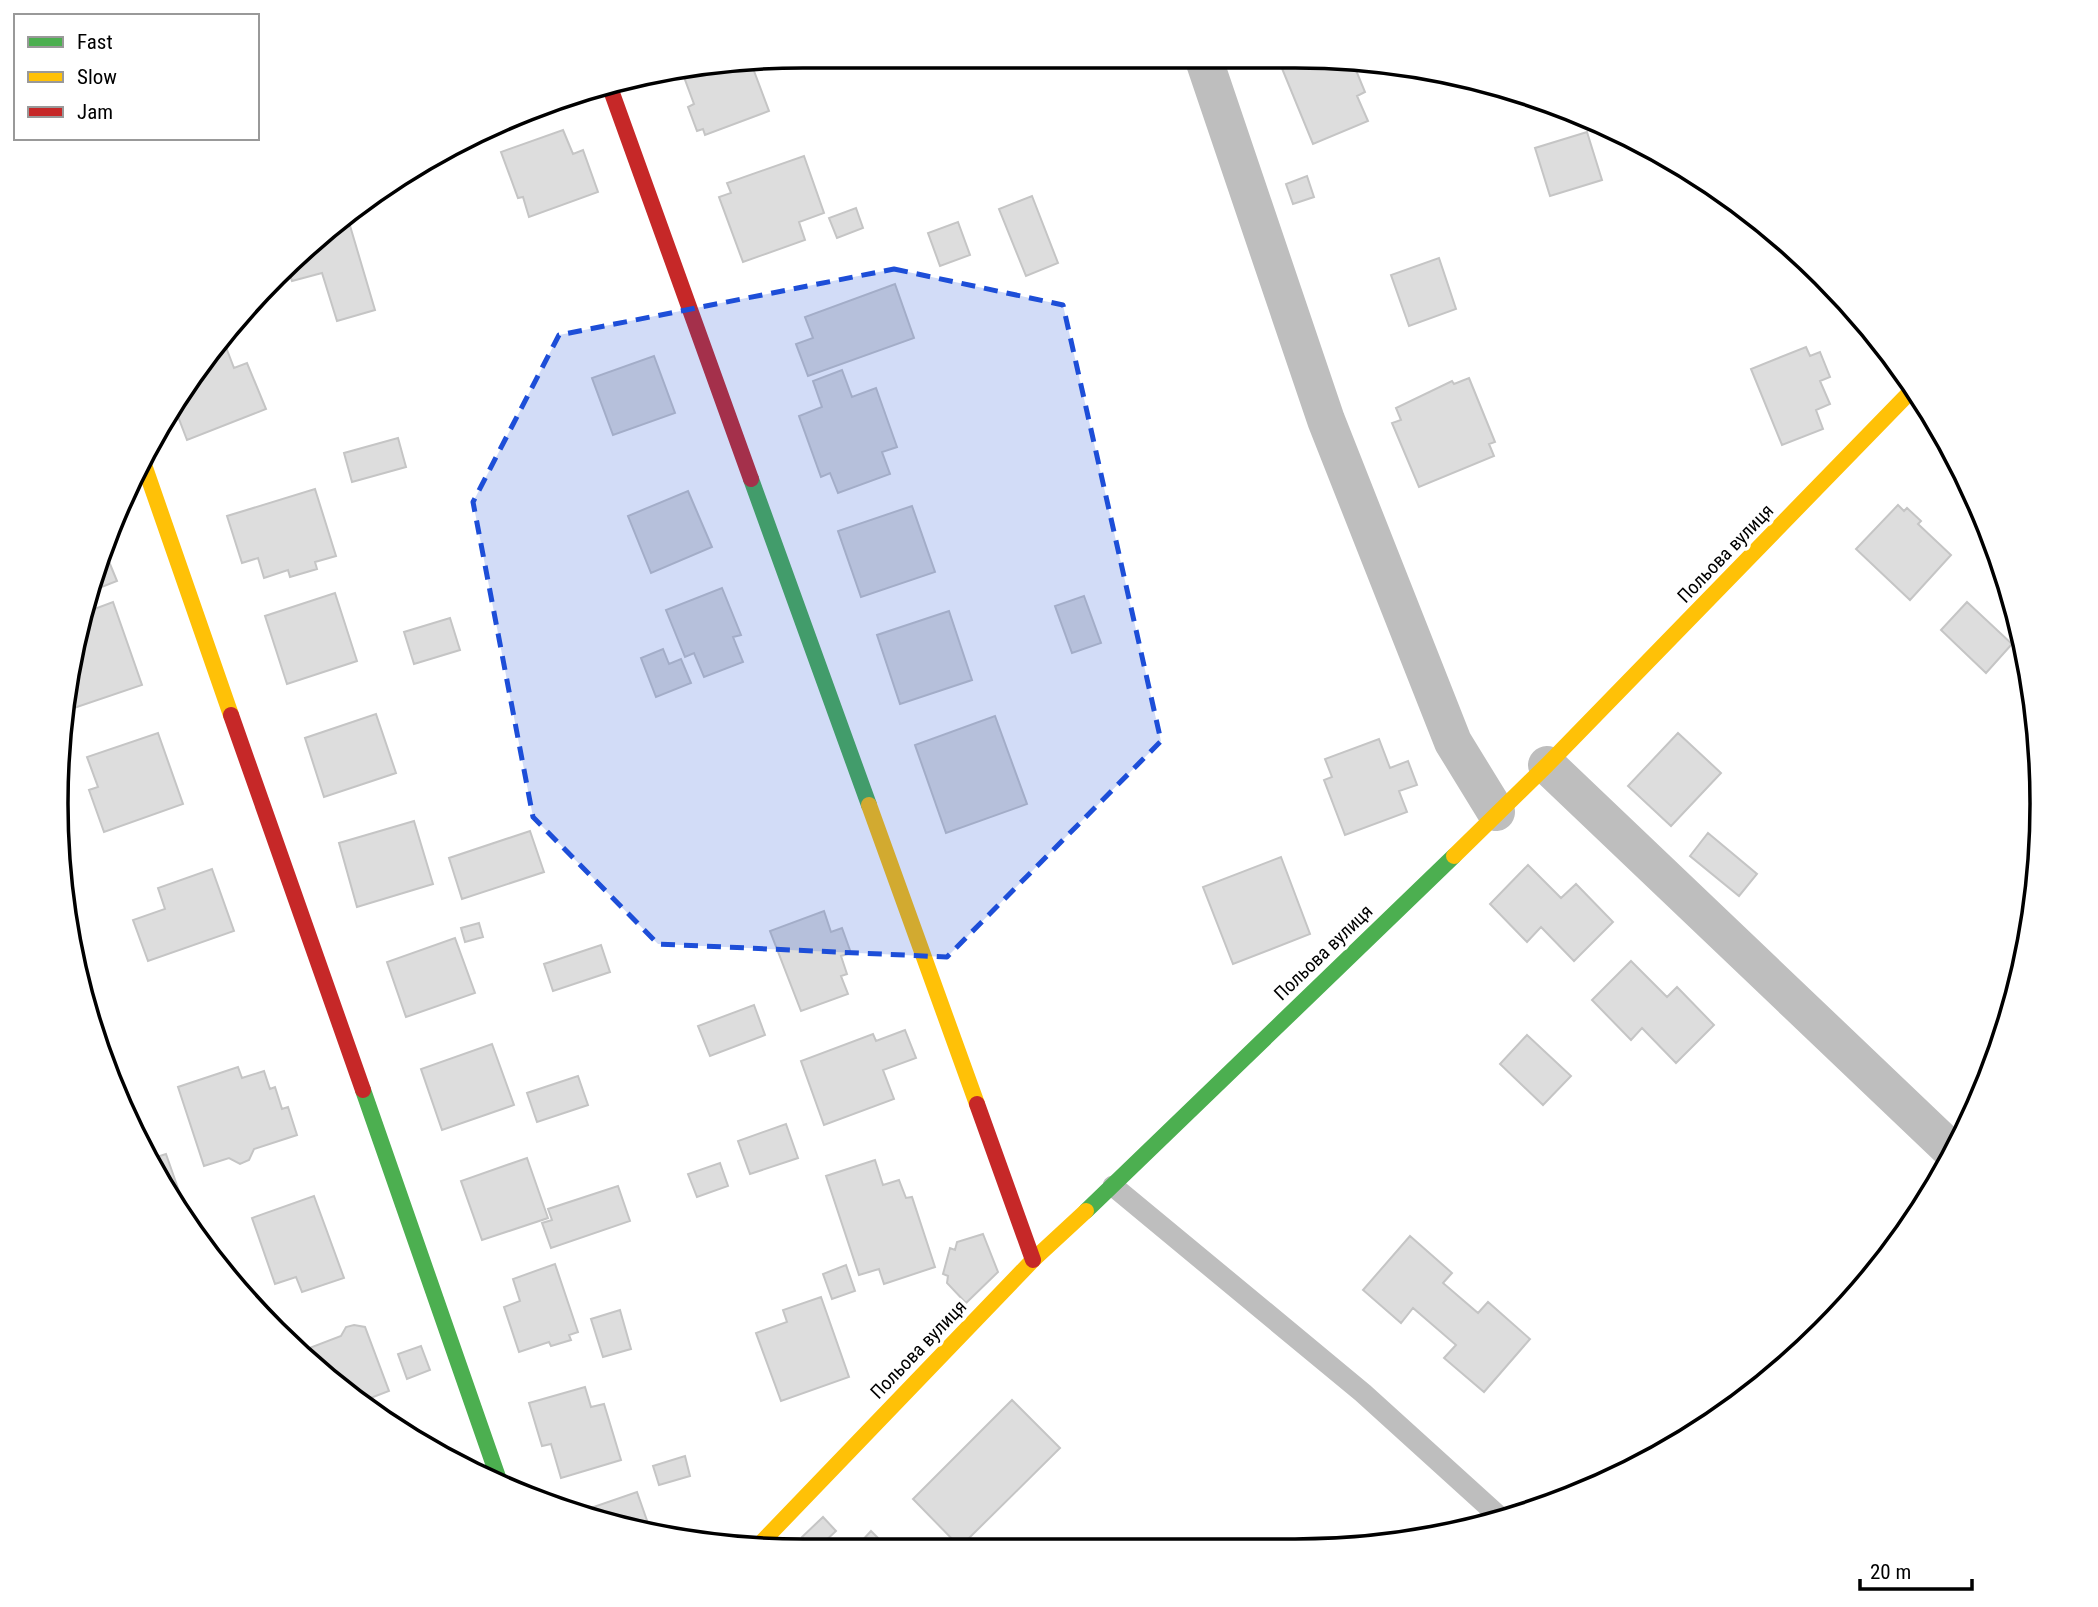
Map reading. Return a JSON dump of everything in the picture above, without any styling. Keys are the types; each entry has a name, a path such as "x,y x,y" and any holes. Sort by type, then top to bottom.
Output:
{"street":[{"path":"1207,68 1326,420 1453,742 1496,812"},
{"path":"612,93 1033,1260"},
{"name":"Польова вулиця","path":"765,1537 1033,1260 1113,1186 1547,765 1906,396"},
{"path":"147,473 496,1471"},
{"path":"1547,765 1945,1145"}],"lane":[{"path":"1113,1186 1363,1393 1494,1511"}],"highlighted area":[{"path":"894,269 1063,305 1161,741 947,957 658,944 533,817 473,502 559,335"}],"building":[{"path":"1282,68 1356,71 1365,92 1357,96 1368,121 1313,144"},
{"path":"754,70 769,111 705,135 703,129 697,131 688,107 694,104 685,78"},
{"path":"563,130 573,154 583,150 598,192 529,217 523,197 518,198 501,152"},
{"path":"1587,132 1602,180 1550,196 1535,148"},
{"path":"804,156 824,213 799,222 805,240 743,262 719,197 731,193 727,183"},
{"path":"1307,176 1314,197 1293,204 1286,184"},
{"path":"1032,196 1058,263 1026,276 999,209"},
{"path":"856,208 863,228 837,238 829,218"},
{"path":"958,222 970,255 940,266 928,233"},
{"path":"350,225 375,310 337,321 322,273 292,281 291,278"},
{"path":"1439,258 1456,309 1409,326 1391,275"},
{"path":"895,284 914,338 808,376 796,344 813,338 805,317"},
{"path":"1806,347 1810,356 1820,352 1830,377 1820,381 1830,404 1816,410 1823,429 1782,445 1751,369"},
{"path":"226,348 234,368 247,363 266,409 187,440 178,417"},
{"path":"654,356 675,413 613,435 592,378"},
{"path":"842,370 852,397 876,388 897,447 882,452 890,474 838,493 830,473 821,477 799,416 822,407 813,381"},
{"path":"1469,378 1495,442 1489,444 1494,456 1419,487 1392,423 1401,420 1396,408 1452,381 1454,384"},
{"path":"398,438 406,467 352,482 344,453"},
{"path":"315,489 336,556 315,562 317,569 290,577 288,570 264,578 258,558 242,563 227,516"},
{"path":"688,491 712,547 651,573 628,516"},
{"path":"1898,505 1904,511 1907,508 1921,521 1918,524 1951,555 1910,600 1856,549"},
{"path":"912,506 935,572 861,597 838,531"},
{"path":"109,562 117,581 101,587"},
{"path":"722,588 741,635 733,637 743,662 704,677 694,653 685,657 666,610"},
{"path":"335,593 357,661 287,684 265,616"},
{"path":"1084,596 1101,643 1072,653 1055,606"},
{"path":"113,602 142,685 75,708 82,660 94,609"},
{"path":"1967,602 2012,644 1986,673 1941,630"},
{"path":"949,611 972,680 900,704 877,635"},
{"path":"450,618 460,650 414,664 404,632"},
{"path":"663,649 669,664 681,659 691,683 656,697 641,658"},
{"path":"376,714 396,773 324,797 305,738"},
{"path":"995,716 1027,804 946,833 915,745"},
{"path":"158,733 183,804 104,832 89,790 98,787 87,757"},
{"path":"1678,733 1721,773 1671,826 1628,786"},
{"path":"1379,739 1390,768 1408,761 1417,785 1399,791 1407,812 1345,835 1324,780 1332,777 1325,759"},
{"path":"414,821 433,884 357,907 339,843"},
{"path":"530,831 544,872 462,899 449,858"},
{"path":"1708,833 1757,874 1739,896 1690,856"},
{"path":"1281,857 1310,934 1233,964 1203,887"},
{"path":"1528,865 1561,898 1576,884 1613,922 1574,961 1541,927 1527,942 1490,904"},
{"path":"212,869 234,931 148,961 133,920 165,909 158,888"},
{"path":"824,911 831,932 842,928 851,953 841,956 847,974 841,976 848,994 801,1011 770,931"},
{"path":"479,923 483,937 465,942 461,928"},
{"path":"455,938 475,993 406,1017 387,962"},
{"path":"601,945 610,972 553,991 544,964"},
{"path":"1631,961 1667,997 1677,987 1714,1025 1676,1063 1642,1028 1631,1040 1592,1000"},
{"path":"754,1005 765,1035 710,1056 698,1026"},
{"path":"905,1030 916,1058 883,1070 894,1099 824,1125 801,1061 873,1034 876,1041"},
{"path":"1527,1035 1571,1076 1543,1105 1500,1064"},
{"path":"492,1044 514,1105 442,1130 421,1069"},
{"path":"238,1067 242,1078 264,1071 270,1089 275,1087 282,1109 288,1107 297,1135 254,1149 249,1160 240,1164 229,1158 204,1166 178,1087"},
{"path":"578,1076 588,1105 537,1122 527,1093"},
{"path":"786,1124 798,1158 750,1174 738,1141"},
{"path":"166,1154 179,1190 167,1171 159,1156"},
{"path":"527,1158 548,1218 482,1240 461,1181"},
{"path":"875,1160 883,1185 899,1180 906,1198 912,1197 935,1267 884,1284 879,1269 859,1275 826,1176"},
{"path":"720,1163 728,1186 697,1197 688,1174"},
{"path":"618,1186 630,1221 551,1248 542,1223 552,1220 548,1209"},
{"path":"314,1196 344,1278 302,1292 296,1277 275,1284 252,1218"},
{"path":"983,1234 998,1272 966,1303 947,1283 948,1276 943,1274 950,1248 955,1250 957,1242"},
{"path":"1410,1236 1452,1273 1443,1283 1478,1313 1488,1302 1530,1339 1484,1392 1444,1358 1456,1345 1413,1308 1401,1323 1363,1290"},
{"path":"555,1264 578,1332 569,1335 571,1340 551,1346 549,1342 519,1352 504,1307 520,1301 513,1279"},
{"path":"846,1265 855,1291 832,1299 823,1274"},
{"path":"821,1297 849,1377 781,1401 756,1333 787,1322 783,1310"},
{"path":"620,1310 631,1349 603,1357 591,1319"},
{"path":"346,1327 365,1327 389,1391 371,1398 310,1348 341,1336"},
{"path":"421,1346 430,1370 407,1379 398,1354"},
{"path":"585,1387 591,1407 604,1404 621,1460 561,1478 551,1444 542,1446 529,1403"},
{"path":"1012,1400 1060,1448 968,1539 952,1539 913,1499"},
{"path":"685,1456 690,1476 659,1485 653,1466"},
{"path":"637,1492 648,1522 613,1514 592,1508"},
{"path":"823,1517 836,1531 827,1539 802,1537"},
{"path":"871,1531 879,1539 864,1539"}],"traffic: fast":[{"path":"751,479 869,805"},
{"path":"1086,1211 1454,856"},
{"path":"363,1090 496,1471"}],"traffic: slow":[{"path":"1454,856 1547,765 1906,396"},
{"path":"147,473 231,715"},
{"path":"869,805 977,1104"},
{"path":"766,1537 1033,1260 1086,1211"}],"traffic: jam":[{"path":"612,93 751,479"},
{"path":"231,715 363,1090"},
{"path":"977,1104 1033,1260"}]}
